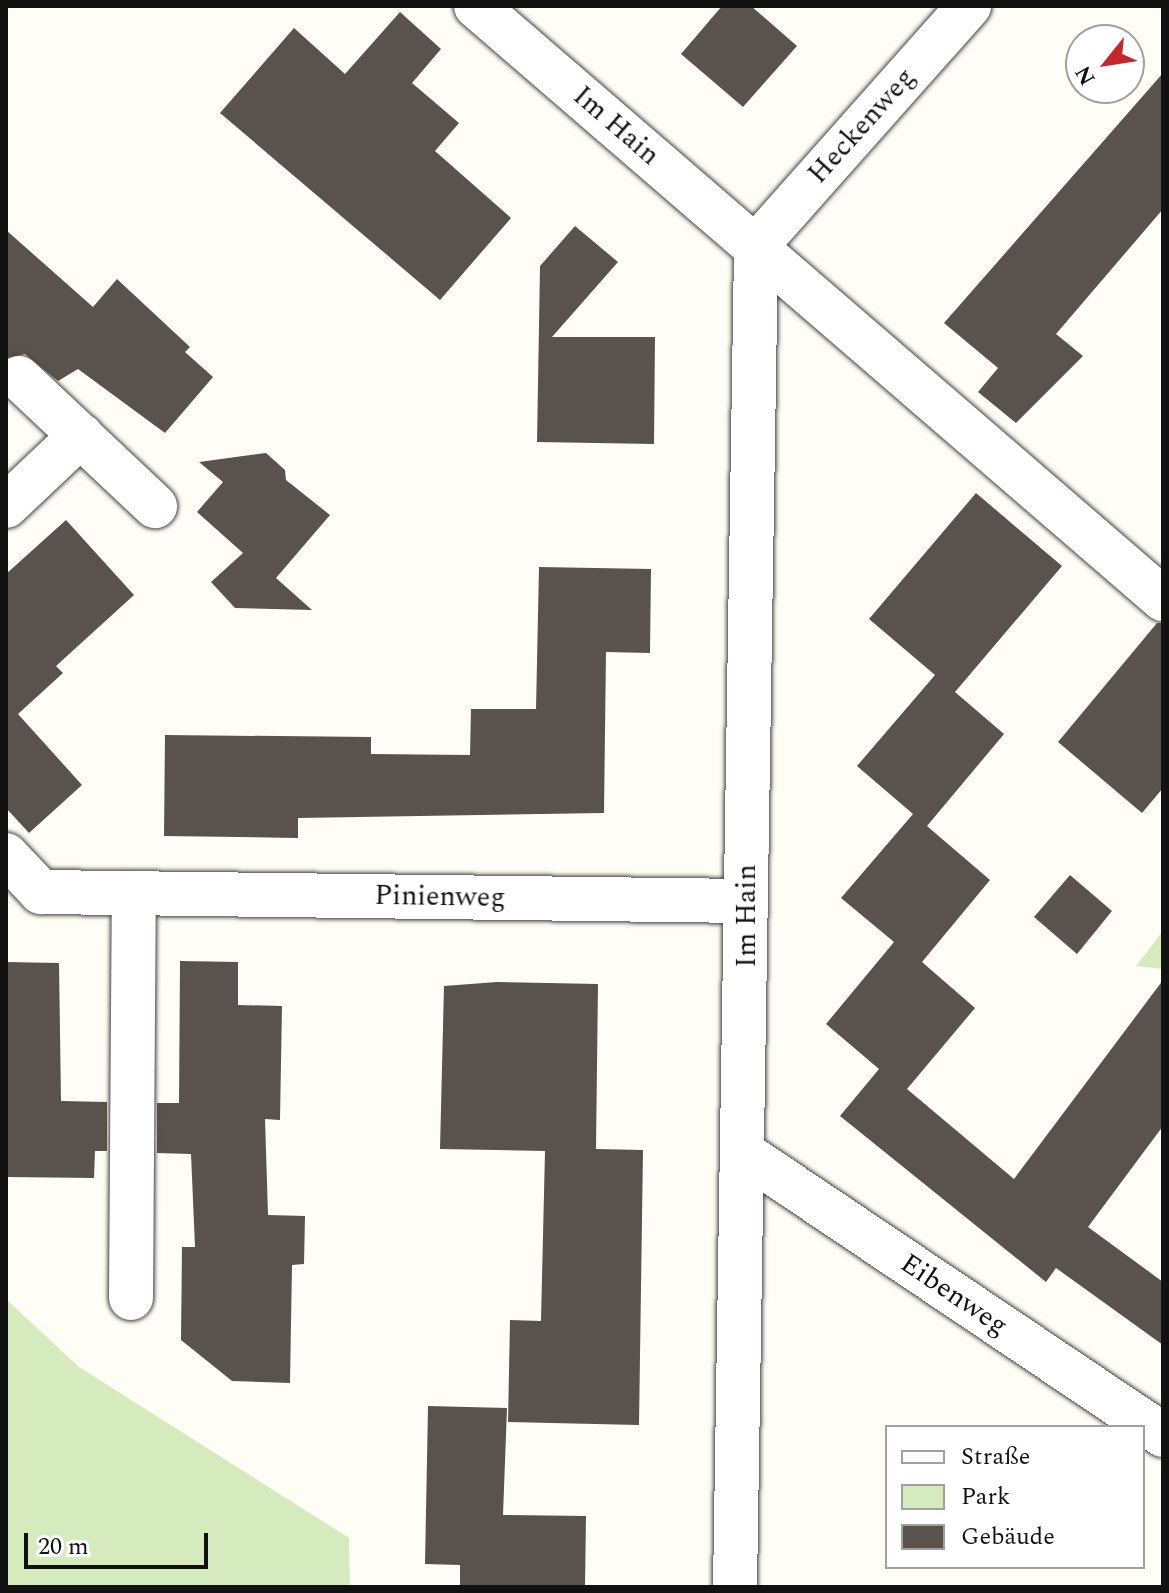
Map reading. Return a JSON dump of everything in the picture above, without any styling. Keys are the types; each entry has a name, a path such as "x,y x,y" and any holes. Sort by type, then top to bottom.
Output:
{"street":[{"name":"Im Hain","path":"476,6 1163,599"},
{"name":"Heckenweg","path":"756,246 969,6"},
{"name":"Im Hain","path":"735,1587 745,1154 756,246"},
{"path":"19,378 155,506"},
{"path":"6,506 81,435"},
{"name":"Pinienweg","path":"6,855 41,892 746,901"},
{"path":"131,1298 134,893"},
{"name":"Eibenweg","path":"745,1154 1163,1435"}],"green space":[{"path":"1163,931 1163,969 1136,966"},
{"path":"6,1299 79,1367 349,1538 350,1587 6,1587"}],"building":[{"path":"722,6 751,6 797,46 743,107 681,54"},
{"path":"400,12 441,49 412,83 459,123 435,151 511,218 440,300 220,113 294,28 345,74"},
{"path":"1163,73 1163,209 1056,334 1083,356 1016,423 978,392 998,368 944,323 1136,104 1145,104 1145,94"},
{"path":"575,226 618,262 552,337 655,337 654,444 537,442 540,266"},
{"path":"6,230 93,307 117,279 190,347 185,352 213,377 165,433 78,369 58,381 25,354 6,358"},
{"path":"266,453 285,470 286,480 330,515 276,578 312,610 235,608 211,582 243,553 197,512 223,482 199,462"},
{"path":"976,493 1062,566 955,692 1004,734 927,826 990,880 922,962 975,1008 907,1089 1014,1179 1163,980 1163,1126 1088,1227 1163,1282 1163,1345 1056,1268 1046,1282 840,1116 879,1069 826,1024 894,942 841,898 913,814 857,766 935,675 869,619"},
{"path":"66,520 134,595 56,666 63,673 18,714 82,785 29,833 6,808 6,574"},
{"path":"539,567 651,569 650,653 606,652 604,813 298,818 298,838 164,836 165,735 371,737 371,754 470,755 471,709 536,709"},
{"path":"1157,623 1163,623 1163,788 1142,813 1058,742"},
{"path":"1070,875 1112,911 1077,954 1034,917"},
{"path":"180,961 238,962 238,1005 282,1006 280,1120 265,1119 268,1215 305,1216 304,1264 292,1265 290,1383 232,1381 181,1340 182,1247 195,1247 191,1154 157,1153 157,1103 179,1103"},
{"path":"6,962 59,963 61,1101 107,1102 107,1151 95,1151 94,1178 6,1177"},
{"path":"497,982 598,984 596,1149 643,1150 639,1425 508,1422 510,1320 541,1321 545,1151 440,1149 444,986"},
{"path":"428,1406 507,1408 503,1515 586,1516 585,1587 460,1587 460,1565 425,1564"}]}
